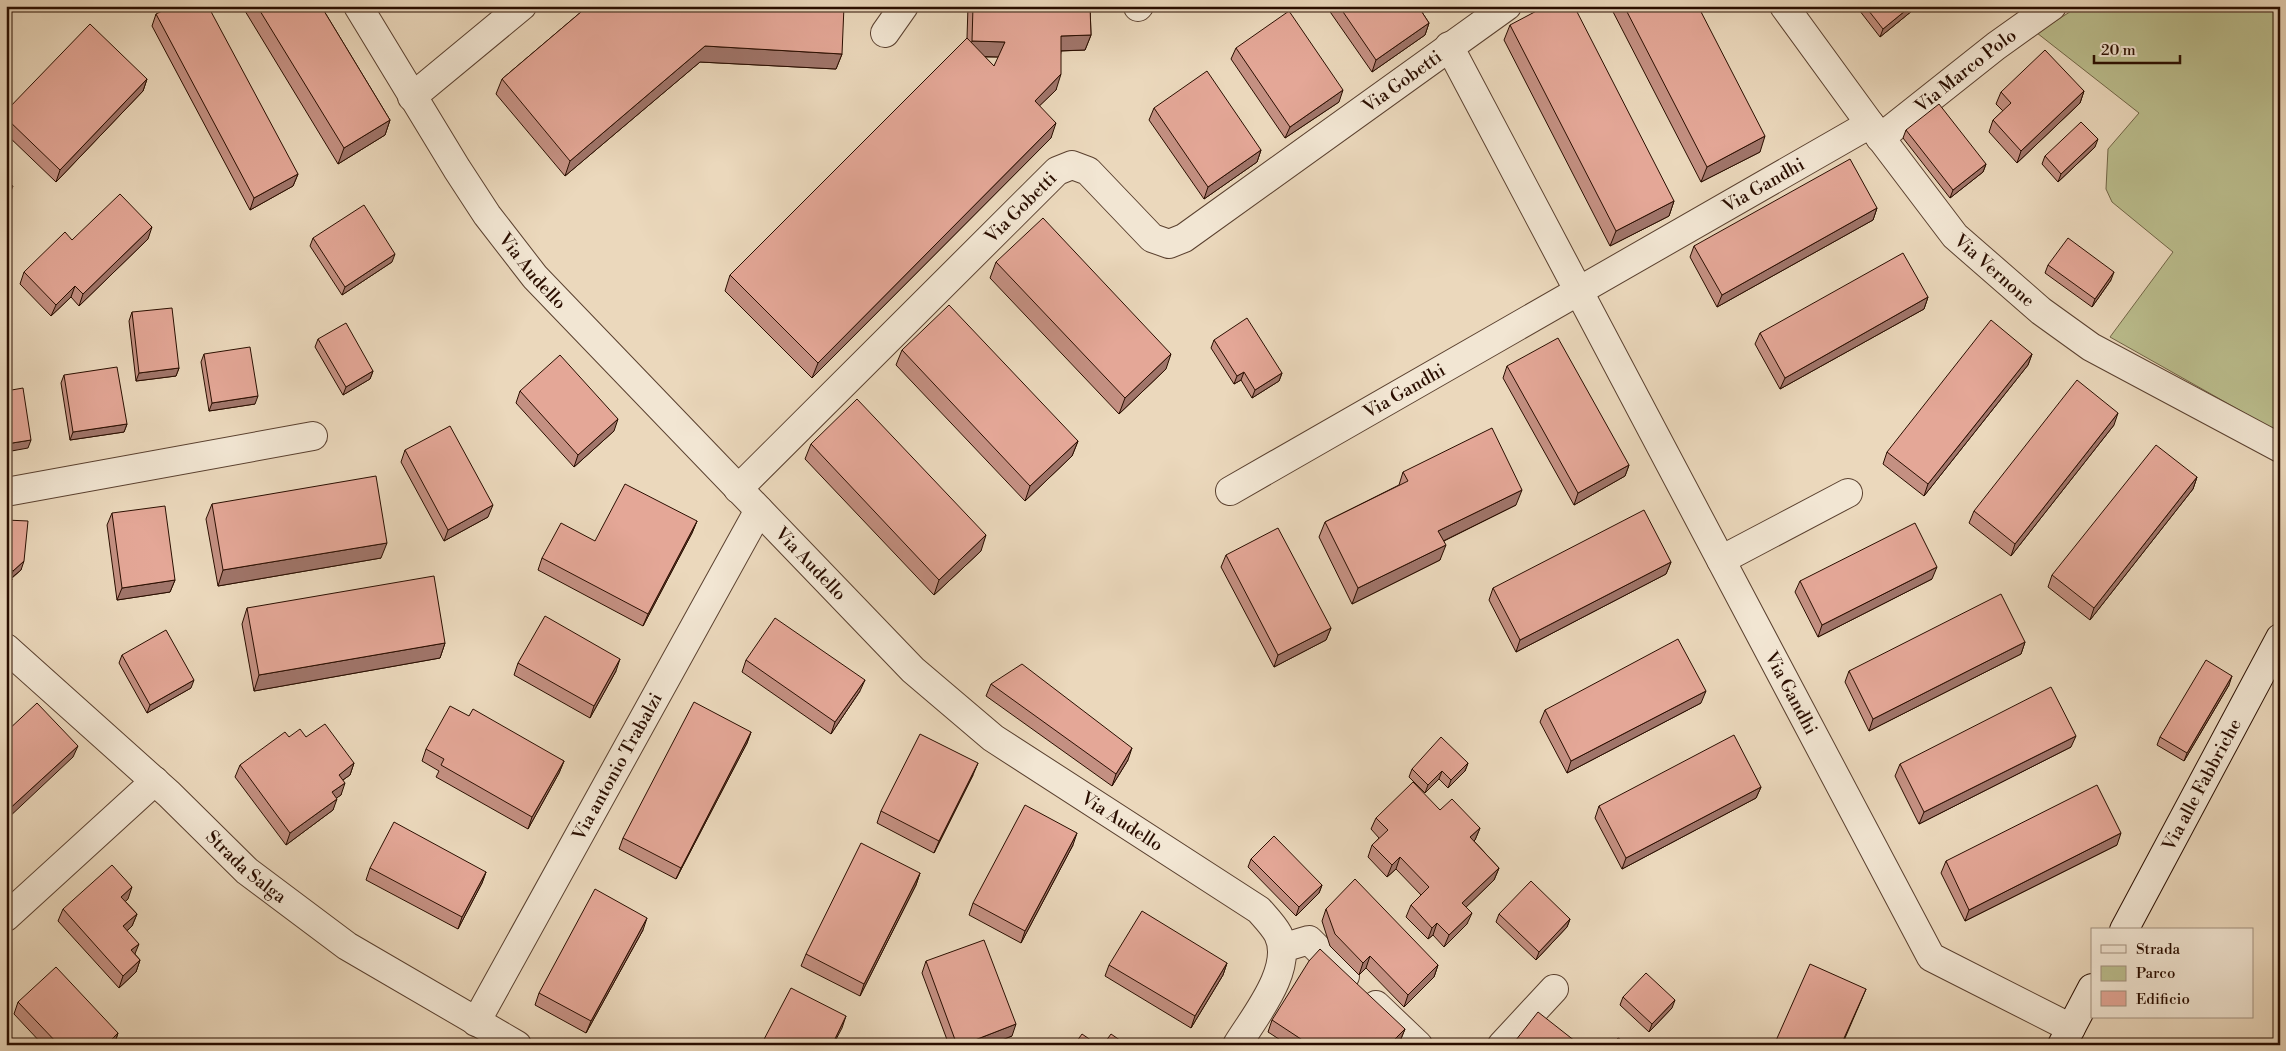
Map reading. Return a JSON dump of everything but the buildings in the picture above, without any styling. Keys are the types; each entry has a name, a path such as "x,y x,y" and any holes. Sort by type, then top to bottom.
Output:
{"street":[{"name":"Via Audello","path":"358,6 412,97 487,215 535,277 913,670 993,738 1253,905 1278,934 1282,948"},
{"path":"412,97 522,6"},
{"path":"885,33 904,6"},
{"name":"Via Gobetti","path":"738,489 1058,171 1072,165 1088,171 1152,238 1169,244 1184,238 1507,6"},
{"name":"Via Vernone","path":"1784,6 1875,131 1956,236 2041,311 2091,346 2280,448"},
{"name":"Via Marco Polo","path":"1875,131 2052,6"},
{"name":"Via Gandhi","path":"1449,46 1931,957 2067,1036"},
{"name":"Via Gandhi","path":"1230,491 1579,290 1875,131"},
{"path":"6,492 313,436"},
{"path":"1721,560 1848,493"},
{"name":"Via antonio Trabalzi","path":"476,1022 758,510"},
{"name":"Via alle Fabbriche","path":"2125,928 2280,638"},
{"name":"Strada Salga","path":"6,648 155,781 247,871 347,946 517,1045"},
{"path":"6,917 155,781"},
{"path":"1237,1045 1279,975 1282,948 1308,940 1418,1045"},
{"path":"1502,1045 1554,989"},
{"path":"2067,1036 2091,990"}],"green space":[{"path":"2079,6 2280,6 2280,433 2110,337 2173,252 2112,202 2106,189 2108,149 2139,113 2037,33"}]}
